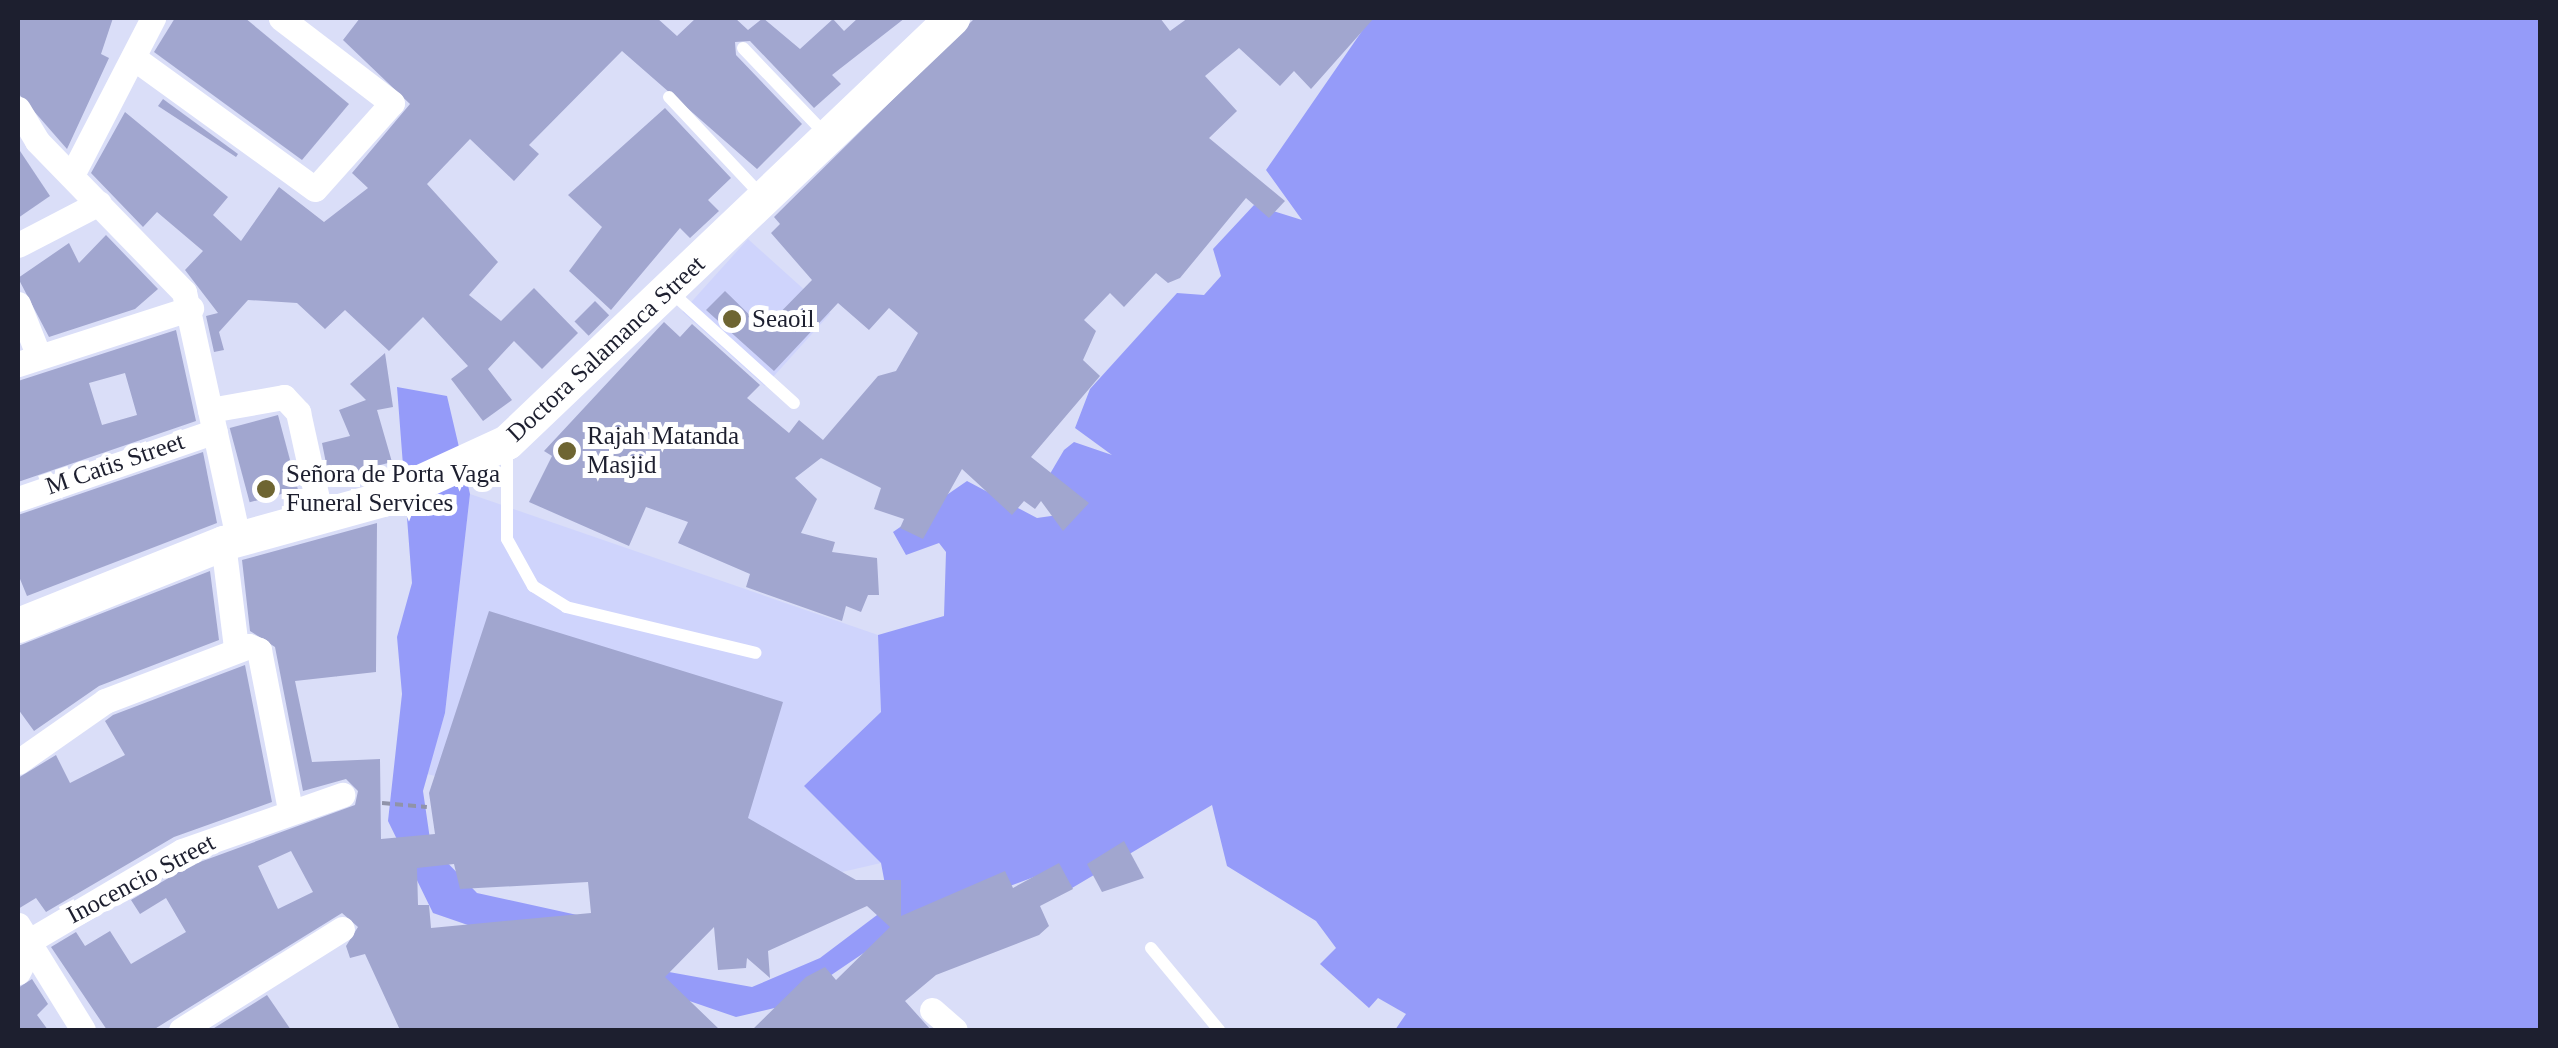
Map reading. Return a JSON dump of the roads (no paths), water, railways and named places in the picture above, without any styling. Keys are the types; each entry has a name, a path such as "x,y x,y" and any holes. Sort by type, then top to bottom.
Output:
{"main road":[{"name":"Doctora Salamanca Street","path":"18,625 231,541 383,499 476,460 507,442 670,291 952,18"}],"street":[{"path":"72,175 153,18"},
{"path":"134,58 315,188 392,103 281,18"},
{"path":"18,109 27,144 72,175 192,308 231,541 236,648"},
{"path":"18,245 99,203"},
{"path":"18,304 28,359 192,308"},
{"name":"M Catis Street","path":"18,500 212,421 284,397 298,412 320,516"},
{"path":"18,762 105,701 236,648 259,650 290,809"},
{"name":"Inocencio Street","path":"18,972 36,937 182,851 290,809 342,794"},
{"path":"18,925 83,1030"},
{"path":"181,1030 342,929"},
{"path":"932,1010 955,1030"}],"lane":[{"path":"743,48 828,138"},
{"path":"669,97 765,199"},
{"path":"670,291 794,403"},
{"path":"507,442 508,540 532,586 566,607 756,653"},
{"path":"1151,948 1219,1030"}],"water":[{"path":"1371,18 2540,18 2540,1030 1395,1030 1406,1014 1378,998 1369,1008 1320,964 1336,948 1316,921 1227,866 1212,805 1072,888 1050,871 905,925 787,1005 736,1017 433,913 388,821 402,694 397,637 412,583 397,387 447,396 470,494 445,713 423,791 431,846 477,893 600,920 669,972 752,987 820,958 889,906 881,863 804,786 881,712 878,635 944,616 946,552 939,543 906,555 893,532 967,481 1037,518 1058,515 1044,484 1064,450 1074,442 1112,455 1075,428 1090,389 1177,293 1204,295 1221,276 1213,249 1254,205 1302,220 1266,170"}],"place":[{"name":"Seaoil","path":"732,319"},
{"name":"Rajah Matanda Masjid","path":"567,451"},
{"name":"Señora de Porta Vaga Funeral Services","path":"266,489"}]}
